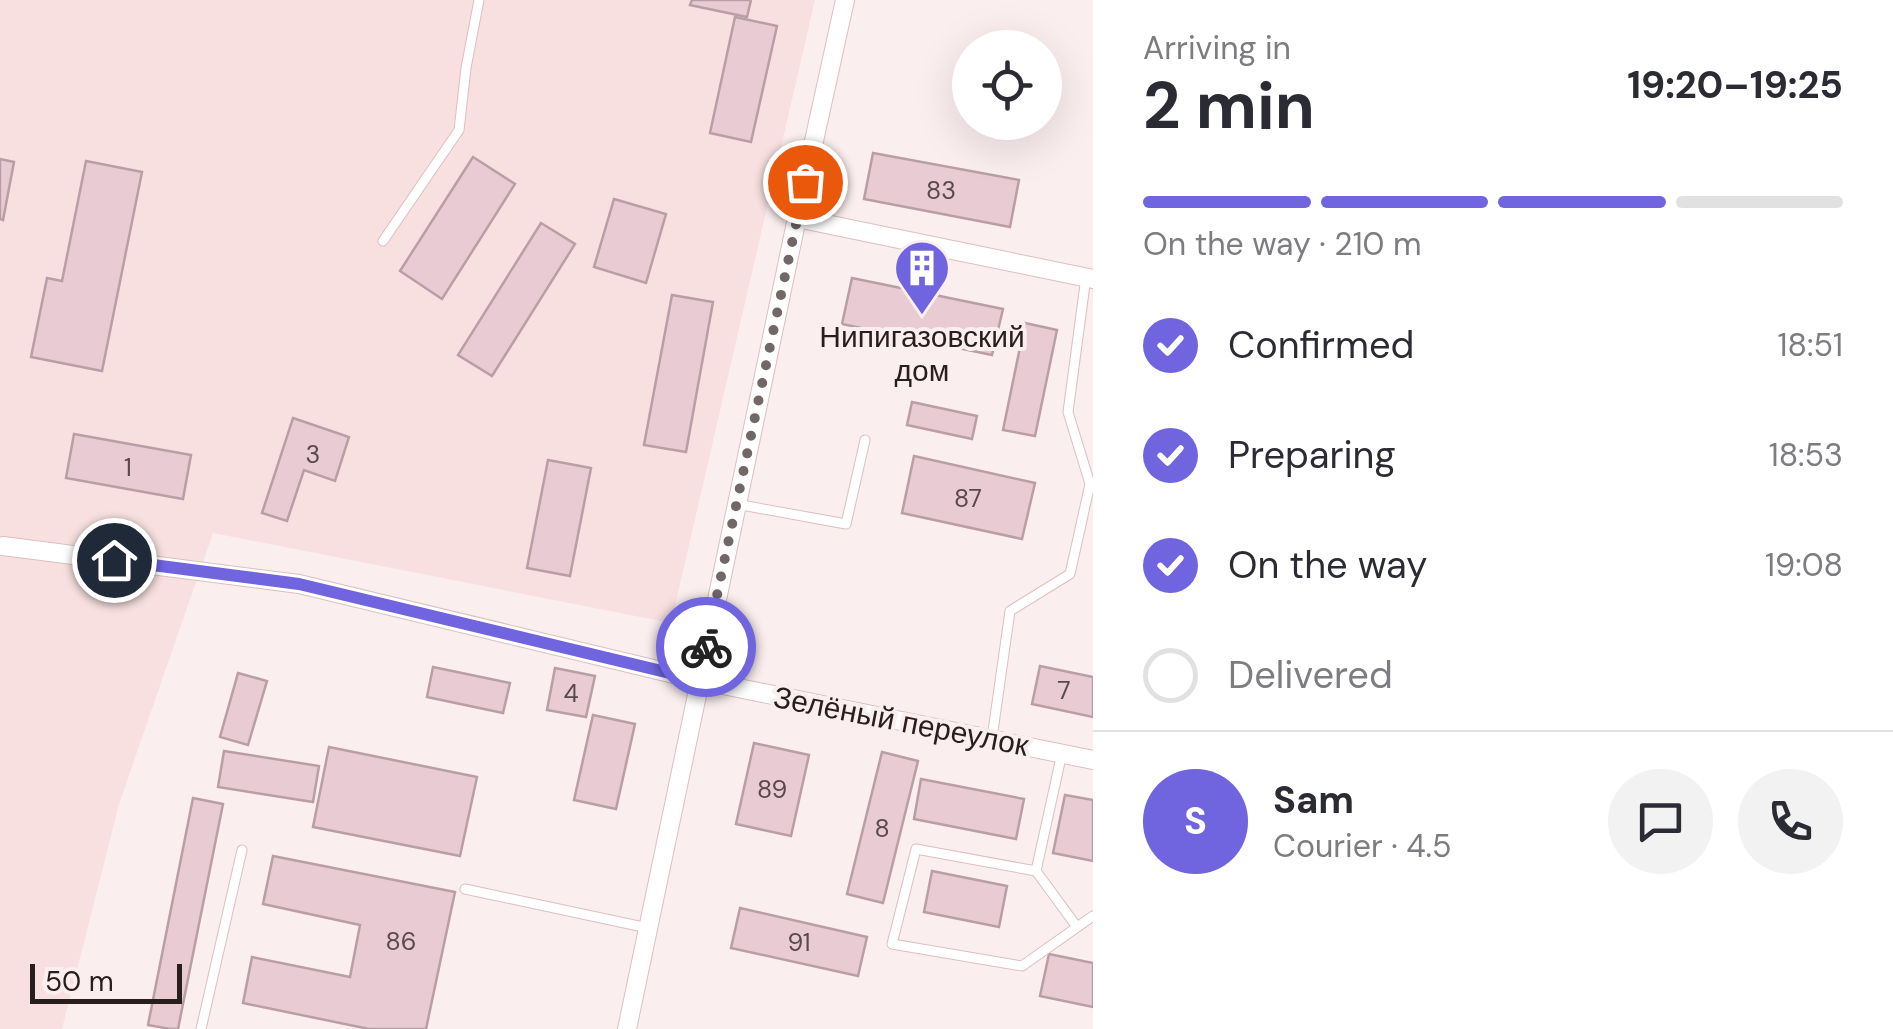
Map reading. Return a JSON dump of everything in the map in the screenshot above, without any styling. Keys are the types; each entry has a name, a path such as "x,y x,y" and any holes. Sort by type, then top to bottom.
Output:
{"street":[{"path":"626,1029 845,0"},
{"path":"797,218 1090,278"},
{"name":"Зелёный переулок","path":"3,546 299,584 699,680 1093,760"}],"lane":[{"path":"383,241 459,130 479,0"},
{"path":"992,739 1010,611 1070,574 1090,484 1068,412 1090,278"},
{"path":"736,504 846,524 865,440"},
{"path":"1036,871 1062,753"},
{"path":"1077,927 1036,871 916,849 892,944 1022,966 1093,916"},
{"path":"201,1029 242,850"},
{"path":"466,889 648,928"}],"shaded area":[{"path":"0,0 815,0 671,623 213,533 119,804 62,1029 0,1029"}],"building":[{"path":"692,0 751,0 747,17 690,5"},
{"path":"735,17 777,26 751,142 710,133"},
{"path":"873,153 1019,180 1010,227 864,199"},
{"path":"473,157 515,184 442,299 400,271"},
{"path":"0,159 14,162 3,220 0,219"},
{"path":"86,161 142,172 102,371 31,357 47,278 62,281"},
{"path":"614,199 666,214 646,283 594,267"},
{"path":"541,223 575,244 492,376 458,355"},
{"name":"Нипигазовский дом","path":"852,278 1003,309 992,355 842,324"},
{"path":"672,295 713,302 686,452 644,445"},
{"path":"1025,323 1057,330 1035,436 1003,430"},
{"path":"912,402 977,416 972,439 907,425"},
{"path":"293,418 349,437 335,481 304,470 287,521 262,513"},
{"path":"74,434 191,455 183,499 66,478"},
{"path":"914,456 1035,483 1022,539 902,513"},
{"path":"548,460 591,468 570,576 527,568"},
{"path":"1040,666 1093,677 1093,717 1032,704"},
{"path":"433,667 510,683 503,713 427,697"},
{"path":"555,668 595,676 586,717 547,710"},
{"path":"238,673 267,681 248,745 220,737"},
{"path":"593,715 635,724 616,809 574,800"},
{"path":"754,743 809,755 791,836 736,824"},
{"path":"329,747 477,777 460,856 313,827"},
{"path":"224,751 319,766 313,802 218,787"},
{"path":"882,752 918,761 883,903 847,894"},
{"path":"921,779 1024,799 1016,839 914,819"},
{"path":"1065,795 1093,800 1093,861 1053,853"},
{"path":"193,798 223,804 178,1029 170,1029 148,1025"},
{"path":"273,856 455,892 426,1029 369,1029 243,1003 252,957 350,977 360,925 263,904"},
{"path":"932,871 1007,886 999,927 924,912"},
{"path":"740,908 867,937 858,976 731,948"},
{"path":"1049,954 1093,963 1093,1007 1040,996"}],"way so far":[{"path":"706,647 805,182"}],"place":[{"name":"Нипигазовский дом","path":"922,317"}],"route":[{"path":"114,560 299,584 699,680 706,647"}]}
